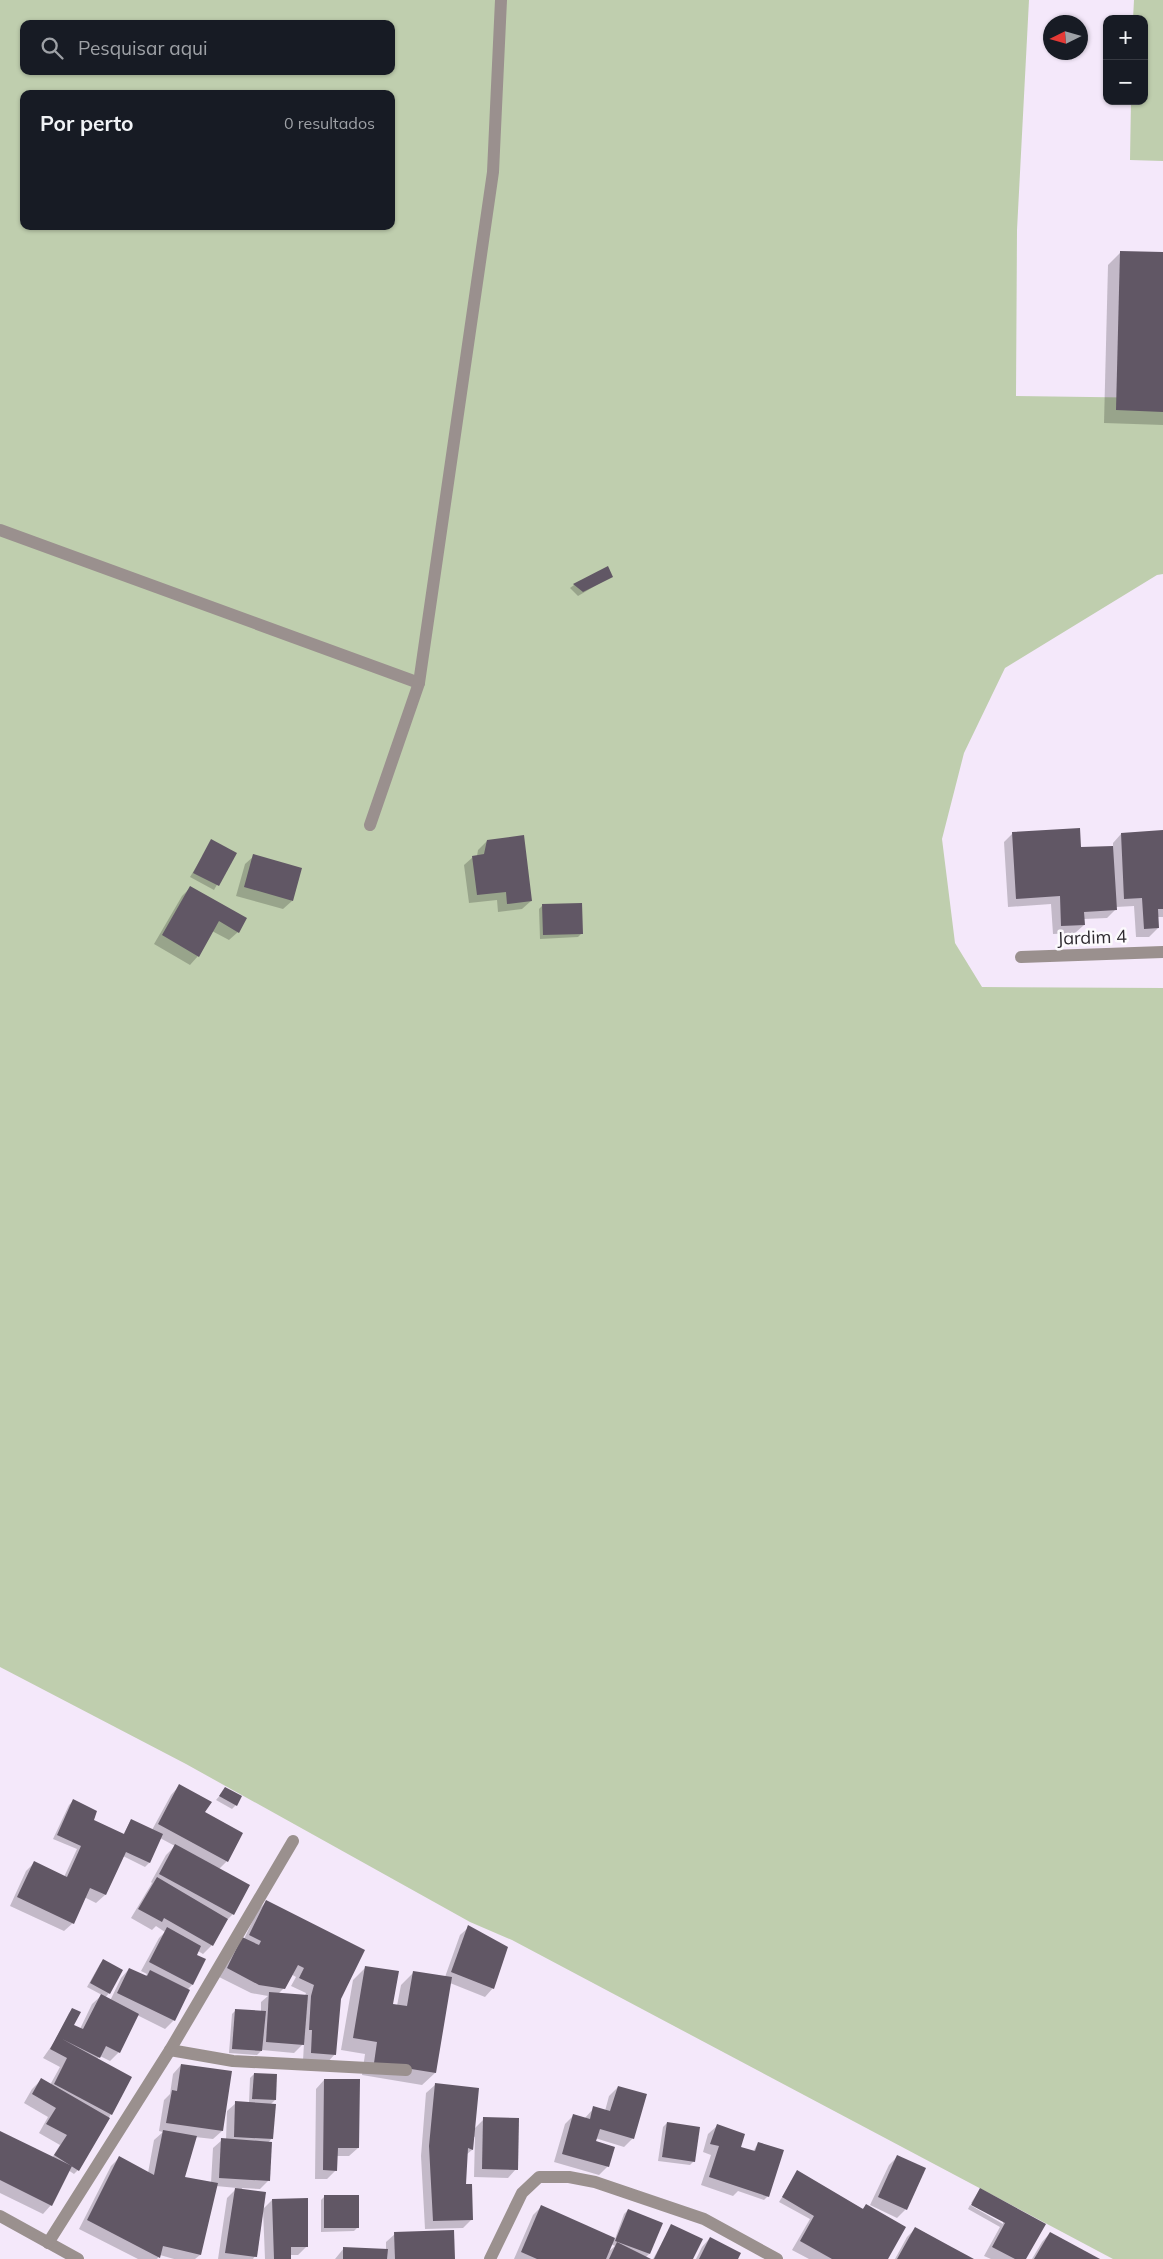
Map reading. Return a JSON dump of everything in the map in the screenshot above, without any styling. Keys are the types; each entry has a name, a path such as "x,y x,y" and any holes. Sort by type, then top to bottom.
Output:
{"street":[{"path":"370,825 419,683 493,172 501,0"},
{"path":"0,530 419,683"},
{"name":"Jardim 4","path":"1021,957 1163,952"},
{"path":"48,2243 170,2050 293,1841"},
{"path":"170,2050 233,2061 406,2070"},
{"path":"490,2259 522,2193 538,2177 569,2177 595,2182 704,2219 777,2259"},
{"path":"2,2221 78,2259"}],"green space":[{"path":"0,0 1029,0 1017,230 1016,396 1163,398 1163,574 1157,575 1005,668 964,753 942,839 955,943 982,987 1163,988 1163,2259 1113,2259 512,1940 470,1922 186,1764 0,1667"},
{"path":"1134,0 1163,0 1163,161 1130,160 1131,105 1148,105 1148,15 1133,15"}],"building":[{"path":"1120,251 1163,252 1163,412 1116,410"},
{"path":"608,566 613,577 583,592 573,584"},
{"path":"1080,828 1081,847 1113,846 1117,910 1084,912 1085,925 1061,926 1060,896 1016,899 1012,832"},
{"path":"1163,830 1163,909 1158,909 1159,928 1144,929 1142,898 1124,899 1121,833"},
{"path":"524,835 532,901 507,904 506,892 477,895 472,856 484,854 487,840"},
{"path":"211,839 237,853 219,886 193,873"},
{"path":"253,854 302,868 293,901 244,887"},
{"path":"190,886 247,918 239,933 219,921 199,957 162,935"},
{"path":"582,903 583,934 543,935 542,904"},
{"path":"179,1784 212,1802 205,1812 243,1833 228,1862 158,1824"},
{"path":"225,1787 242,1796 237,1806 219,1796"},
{"path":"73,1799 97,1811 94,1820 124,1834 131,1819 163,1834 150,1863 126,1852 106,1895 90,1888 74,1924 17,1897 34,1861 67,1877 81,1846 57,1835"},
{"path":"175,1844 250,1885 234,1915 159,1874"},
{"path":"157,1877 228,1919 213,1946 164,1918 162,1922 138,1909"},
{"path":"266,1900 365,1950 341,1999 336,2055 311,2053 312,2030 309,2030 311,1996 314,1985 299,1978 304,1968 298,1965 285,1989 259,1985 227,1968 242,1937 259,1945 261,1941 249,1935"},
{"path":"468,1925 508,1947 494,1989 451,1972"},
{"path":"167,1927 201,1946 197,1955 206,1959 193,1985 149,1962"},
{"path":"103,1959 123,1970 110,1994 90,1983"},
{"path":"365,1966 399,1971 393,2004 407,2006 413,1971 452,1977 436,2073 374,2063 377,2042 353,2038"},
{"path":"129,1968 147,1976 150,1970 190,1990 175,2021 117,1993"},
{"path":"269,1992 308,1995 304,2045 266,2042"},
{"path":"101,1994 139,2014 120,2053 106,2046 100,2058 62,2039 132,2077 112,2115 54,2084 67,2058 50,2049 72,2008 81,2012 74,2025 83,2029"},
{"path":"235,2009 266,2011 262,2051 232,2049"},
{"path":"181,2064 232,2071 223,2131 166,2123 172,2090 177,2091"},
{"path":"254,2073 277,2074 276,2100 252,2099"},
{"path":"41,2078 110,2118 79,2171 54,2155 67,2135 46,2124 56,2108 32,2094"},
{"path":"324,2079 360,2079 359,2148 338,2148 337,2171 323,2170"},
{"path":"435,2083 479,2088 473,2150 468,2148 466,2184 472,2184 473,2220 433,2221 429,2146"},
{"path":"618,2086 647,2094 634,2139 600,2129 596,2141 615,2147 609,2167 562,2154 573,2114 590,2119 593,2106 610,2111"},
{"path":"235,2101 276,2104 273,2139 234,2137"},
{"path":"483,2117 519,2118 518,2170 482,2169"},
{"path":"667,2122 700,2127 695,2162 662,2157"},
{"path":"717,2124 745,2134 741,2147 755,2151 758,2142 784,2150 769,2197 709,2177 719,2146 710,2144"},
{"path":"163,2130 197,2136 185,2177 218,2183 201,2255 163,2246 160,2258 87,2220 119,2156 154,2175"},
{"path":"0,2131 72,2166 52,2206 0,2180"},
{"path":"221,2138 272,2142 270,2181 219,2178"},
{"path":"897,2155 926,2168 907,2210 878,2197"},
{"path":"797,2170 863,2209 866,2204 906,2227 888,2259 832,2259 800,2241 814,2216 782,2197"},
{"path":"235,2188 266,2192 257,2257 225,2253"},
{"path":"980,2188 1046,2224 1026,2259 1015,2259 992,2247 1005,2223 971,2205"},
{"path":"324,2195 359,2195 359,2228 324,2228"},
{"path":"308,2198 308,2247 291,2247 291,2259 274,2259 272,2199"},
{"path":"541,2205 615,2238 606,2259 537,2259 521,2252"},
{"path":"628,2209 663,2223 650,2254 615,2241"},
{"path":"671,2224 703,2239 693,2259 654,2259"},
{"path":"915,2227 948,2245 974,2259 897,2259"},
{"path":"454,2230 455,2259 395,2259 394,2232"},
{"path":"1050,2232 1100,2259 1034,2259"},
{"path":"710,2237 741,2253 738,2259 699,2259"},
{"path":"617,2242 651,2259 609,2259"},
{"path":"343,2247 388,2249 387,2259 343,2259"}]}
